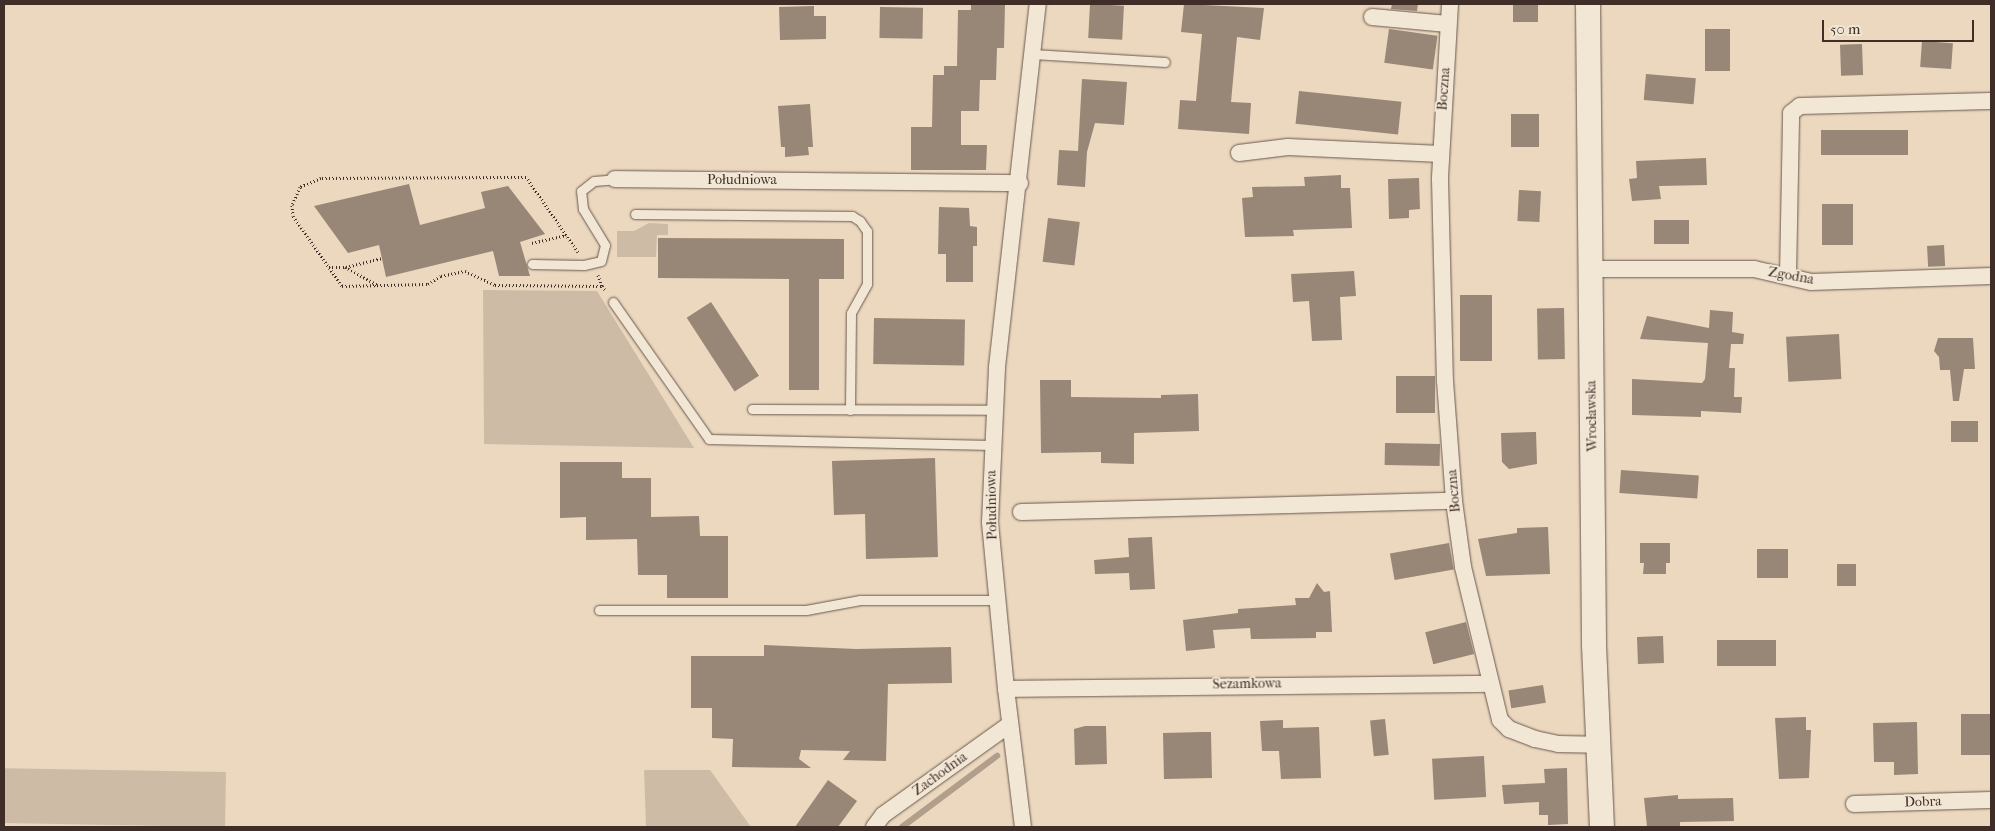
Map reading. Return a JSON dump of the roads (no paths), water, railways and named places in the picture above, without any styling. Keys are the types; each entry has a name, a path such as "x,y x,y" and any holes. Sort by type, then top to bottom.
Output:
{"street":[{"name":"Południowa","path":"1024,827 1006,689 990,522 994,410 1038,4"},
{"name":"Boczna","path":"1450,4 1441,154 1445,381 1454,501 1463,567 1489,684 1500,720 1509,729 1558,744 1597,745"},
{"name":"Wrocławska","path":"1588,4 1597,745 1602,827"},
{"path":"1372,17 1448,24"},
{"path":"1788,276 1791,113 1800,106 1991,100"},
{"path":"1239,154 1288,147 1441,154"},
{"name":"Południowa","path":"615,179 1020,183"},
{"name":"Zgodna","path":"1590,269 1754,268 1773,275 1788,276 1811,282 1991,276"},
{"path":"1022,512 1454,501"},
{"name":"Sezamkowa","path":"1006,689 1489,684"},
{"name":"Zachodnia","path":"874,827 883,815 1010,724"},
{"name":"Dobra","path":"1854,804 1991,800"}],"lane":[{"path":"1033,54 1165,62"},
{"path":"532,264 586,265 601,262 605,245 584,209 582,191 594,181 615,179"},
{"path":"635,214 852,216 860,221 867,231 867,284 851,313 850,410"},
{"path":"613,302 709,439 992,445"},
{"path":"752,409 994,410"},
{"path":"599,610 806,610 860,600 998,600"}],"waterway":[{"path":"902,827 997,756"}]}
